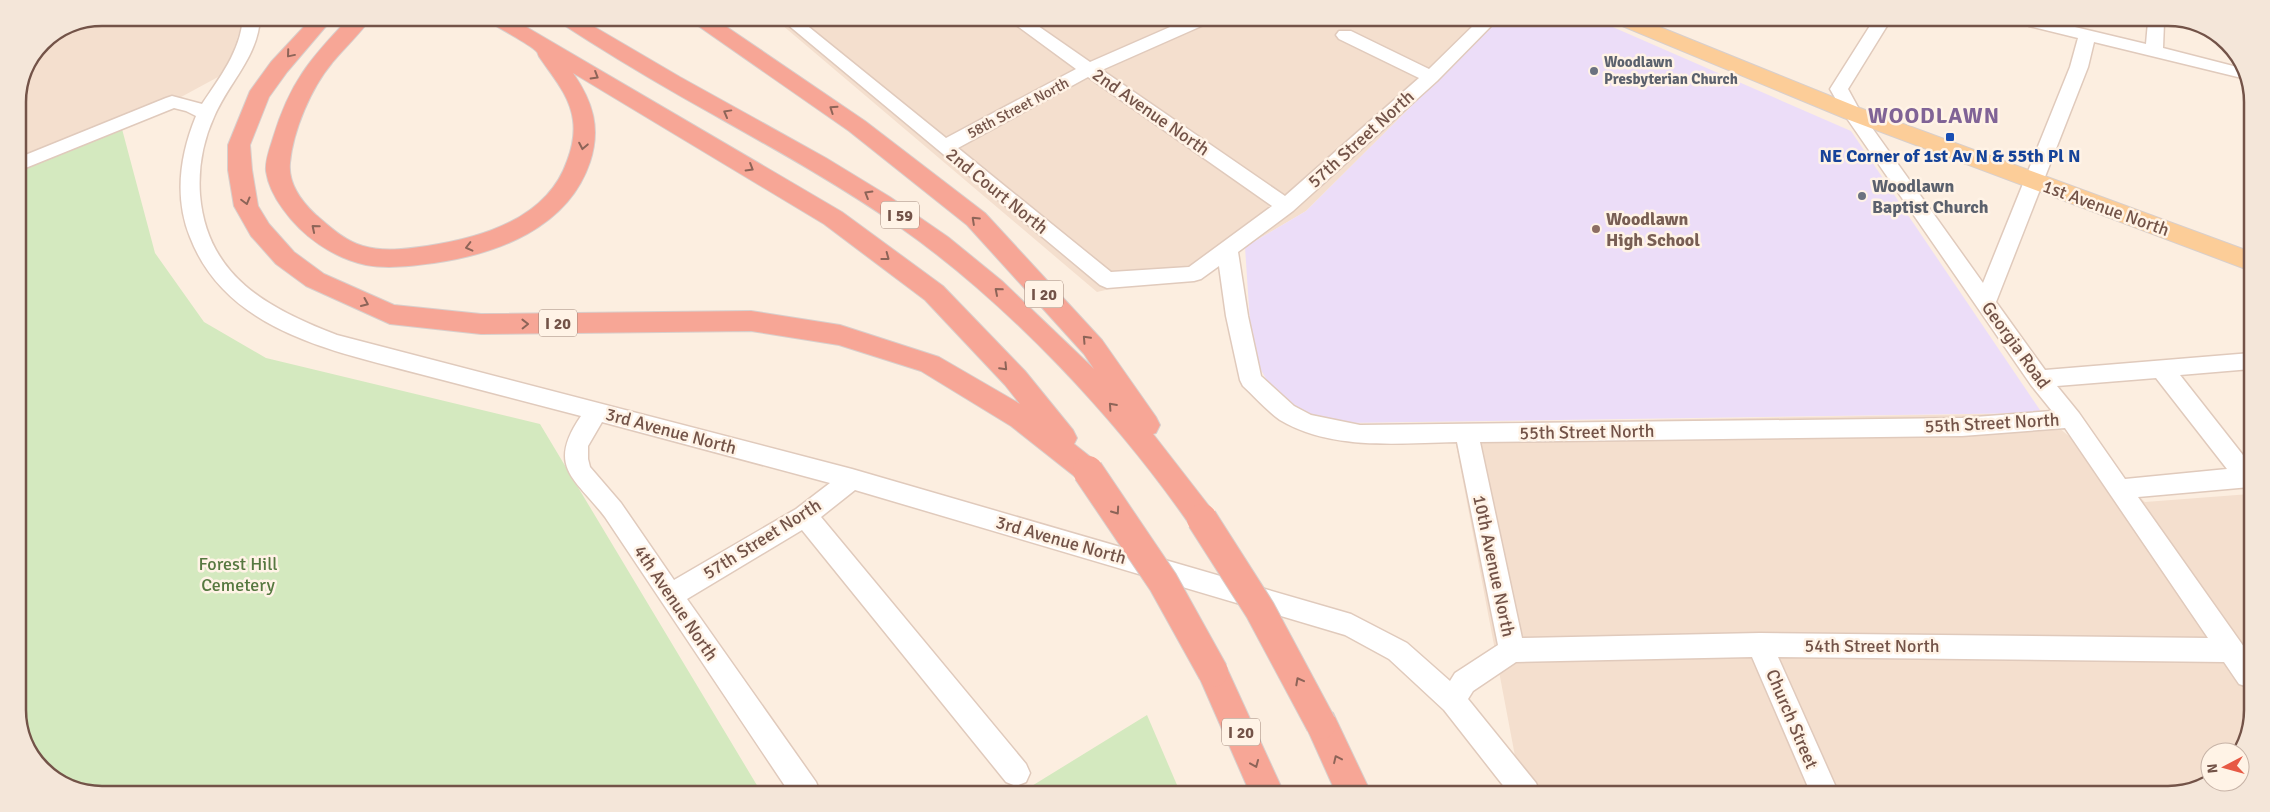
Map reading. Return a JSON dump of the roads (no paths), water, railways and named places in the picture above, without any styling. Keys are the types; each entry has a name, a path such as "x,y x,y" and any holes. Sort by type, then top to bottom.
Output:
{"highway":[{"name":"I 20","path":"316,26 279,67 258,96 239,146 240,170 246,206 260,230 285,258 315,280 390,314 481,324 751,321 840,335 930,364 1021,418 1088,471 1163,582 1213,672 1264,786"},
{"path":"354,26 310,76 288,127 277,170 286,195 298,214 331,241 358,254 389,259 436,254 470,247 500,237 528,224 547,210 566,191 579,167 586,133 583,114 575,90 538,42"},
{"name":"I 59","path":"510,26 833,218 934,293 1015,378 1088,471"},
{"name":"I 59","path":"579,26 705,101 844,180 935,239 1000,293 1071,362 1134,430 1178,483"},
{"name":"I 20","path":"711,26 857,126 976,220 1093,347 1163,451 1178,483 1260,610 1321,724 1351,786"}],"main road":[{"name":"1st Avenue North","path":"1640,26 1852,113 2244,259"}],"street":[{"name":"3rd Avenue North","path":"251,26 241,57 206,114 195,136 189,203 205,253 232,288 277,320 332,342 852,479 1351,624 1398,651 1453,701 1520,786"},
{"name":"2nd Court North","path":"806,26 945,147 1107,280 1194,274 1227,250"},
{"name":"2nd Avenue North","path":"1026,26 1286,206"},
{"name":"58th Street North","path":"945,147 1089,69 1186,26"},
{"name":"57th Street North","path":"1227,250 1286,206 1431,77 1483,26"},
{"name":"Georgia Road","path":"1879,26 1839,89 1852,113 2039,379 2071,419 2241,659"},
{"path":"2051,26 2238,72"},
{"path":"2154,52 2156,26"},
{"path":"1345,35 1431,77"},
{"path":"1985,303 2079,67 2087,35"},
{"path":"26,162 202,91 228,77"},
{"path":"172,102 191,106 206,114"},
{"name":"55th Street North","path":"1227,250 1237,316 1251,380 1286,412 1306,423 1360,434 1962,427 2071,419"},
{"path":"2039,379 2244,362"},
{"path":"2162,369 2244,473"},
{"name":"4th Avenue North","path":"597,411 577,443 576,458 584,480 610,506 802,786"},
{"name":"10th Avenue North","path":"1453,701 1464,682 1512,650 1467,434"},
{"path":"2120,489 2244,478"},
{"name":"57th Street North","path":"670,596 805,516 852,479"},
{"path":"805,516 1016,773"},
{"name":"54th Street North","path":"1512,650 1760,645 2241,659"},
{"name":"Church Street","path":"1760,645 1822,786"}],"place":[{"name":"Woodlawn Presbyterian Church","path":"1594,71"},
{"name":"NE Corner of 1st Av N & 55th Pl N","path":"1950,137"},
{"name":"Woodlawn Baptist Church","path":"1862,196"},
{"name":"Woodlawn High School","path":"1596,229"}],"district":[{"name":"WOODLAWN","path":"1934,115"}],"park label":[{"name":"Forest Hill Cemetery","path":"238,574"}]}
